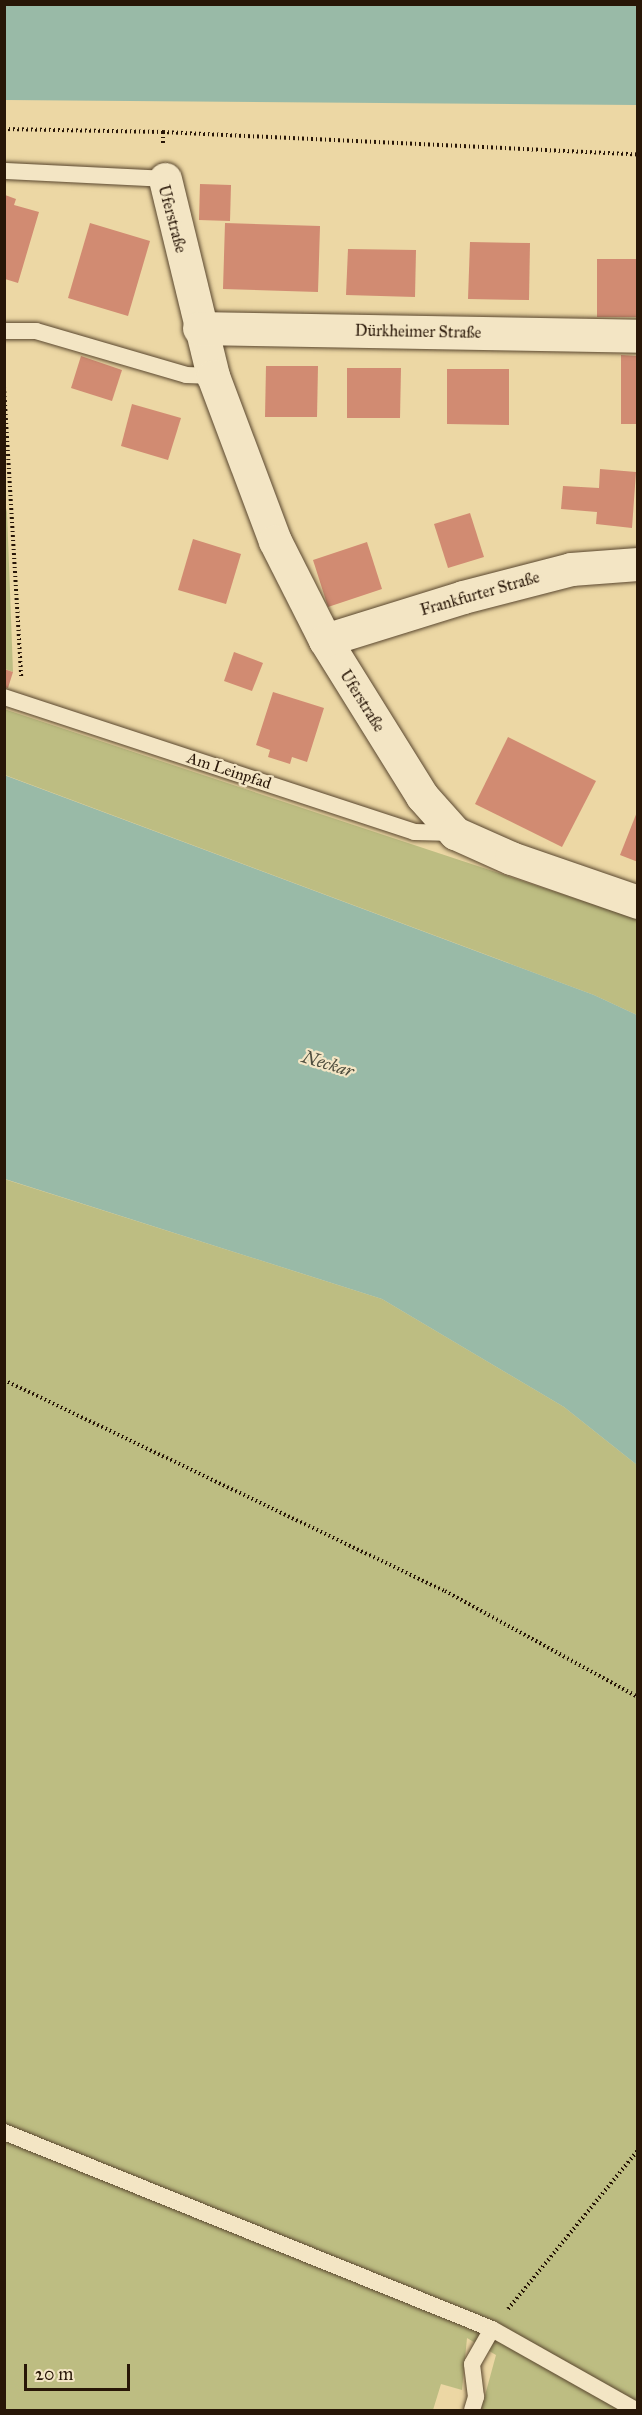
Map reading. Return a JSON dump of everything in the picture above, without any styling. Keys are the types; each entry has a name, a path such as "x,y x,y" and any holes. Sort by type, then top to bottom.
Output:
{"street":[{"name":"Uferstraße","path":"165,179 199,328 213,376 275,541 325,640 422,796 455,833 512,858 638,902"},
{"name":"Dürkheimer Straße","path":"199,328 638,336"},
{"name":"Frankfurter Straße","path":"325,640 463,597 570,569 638,564"}],"lane":[{"name":"Uferstraße","path":"4,171 165,179"},
{"path":"4,331 36,331 186,375 213,376"},
{"name":"Am Leinpfad","path":"11,700 414,832 455,833"},
{"path":"4,2132 492,2329 636,2410"},
{"path":"472,2410 476,2397 472,2364 492,2329"}],"path":[{"path":"4,129 163,132 638,154"},
{"path":"4,387 22,672 11,700"},
{"path":"4,1380 445,1591 638,1697"},
{"path":"492,2329 638,2150"}],"green space":[{"path":"4,501 7,512 13,672 5,669"},
{"path":"4,709 637,919 637,1015 594,995 5,775"},
{"path":"4,1179 382,1299 564,1407 637,1465 637,2410 481,2410 496,2355 467,2338 462,2390 441,2384 433,2410 5,2410"}],"water":[{"path":"5,4 637,5 637,105 5,100"},
{"name":"Neckar","path":"4,775 594,995 637,1015 637,1465 564,1407 382,1299 5,1179"}],"building":[{"path":"200,184 231,185 230,221 199,220"},
{"path":"5,195 16,199 14,205 39,212 18,283 5,279"},
{"path":"90,223 150,241 128,316 68,298"},
{"path":"225,223 320,226 318,292 223,289"},
{"path":"470,242 530,243 529,300 468,299"},
{"path":"348,249 416,250 415,297 346,295"},
{"path":"597,259 638,259 638,317 597,317"},
{"path":"621,355 638,356 638,424 621,424"},
{"path":"81,356 122,370 112,401 71,388"},
{"path":"266,366 318,366 317,417 265,417"},
{"path":"347,368 401,368 400,418 347,418"},
{"path":"447,369 509,369 509,425 447,424"},
{"path":"132,404 181,418 168,460 121,446"},
{"path":"600,469 636,472 632,528 596,524 597,512 561,509 563,486 599,488"},
{"path":"470,513 484,557 448,568 434,524"},
{"path":"193,539 241,554 226,604 178,590"},
{"path":"367,542 382,589 328,607 313,560"},
{"path":"234,652 263,663 252,691 224,681"},
{"path":"4,669 13,672 8,688 4,687"},
{"path":"273,692 324,708 307,762 292,757 290,764 268,757 270,750 256,745"},
{"path":"508,737 596,781 562,847 475,804"},
{"path":"638,812 638,862 620,855"}]}
